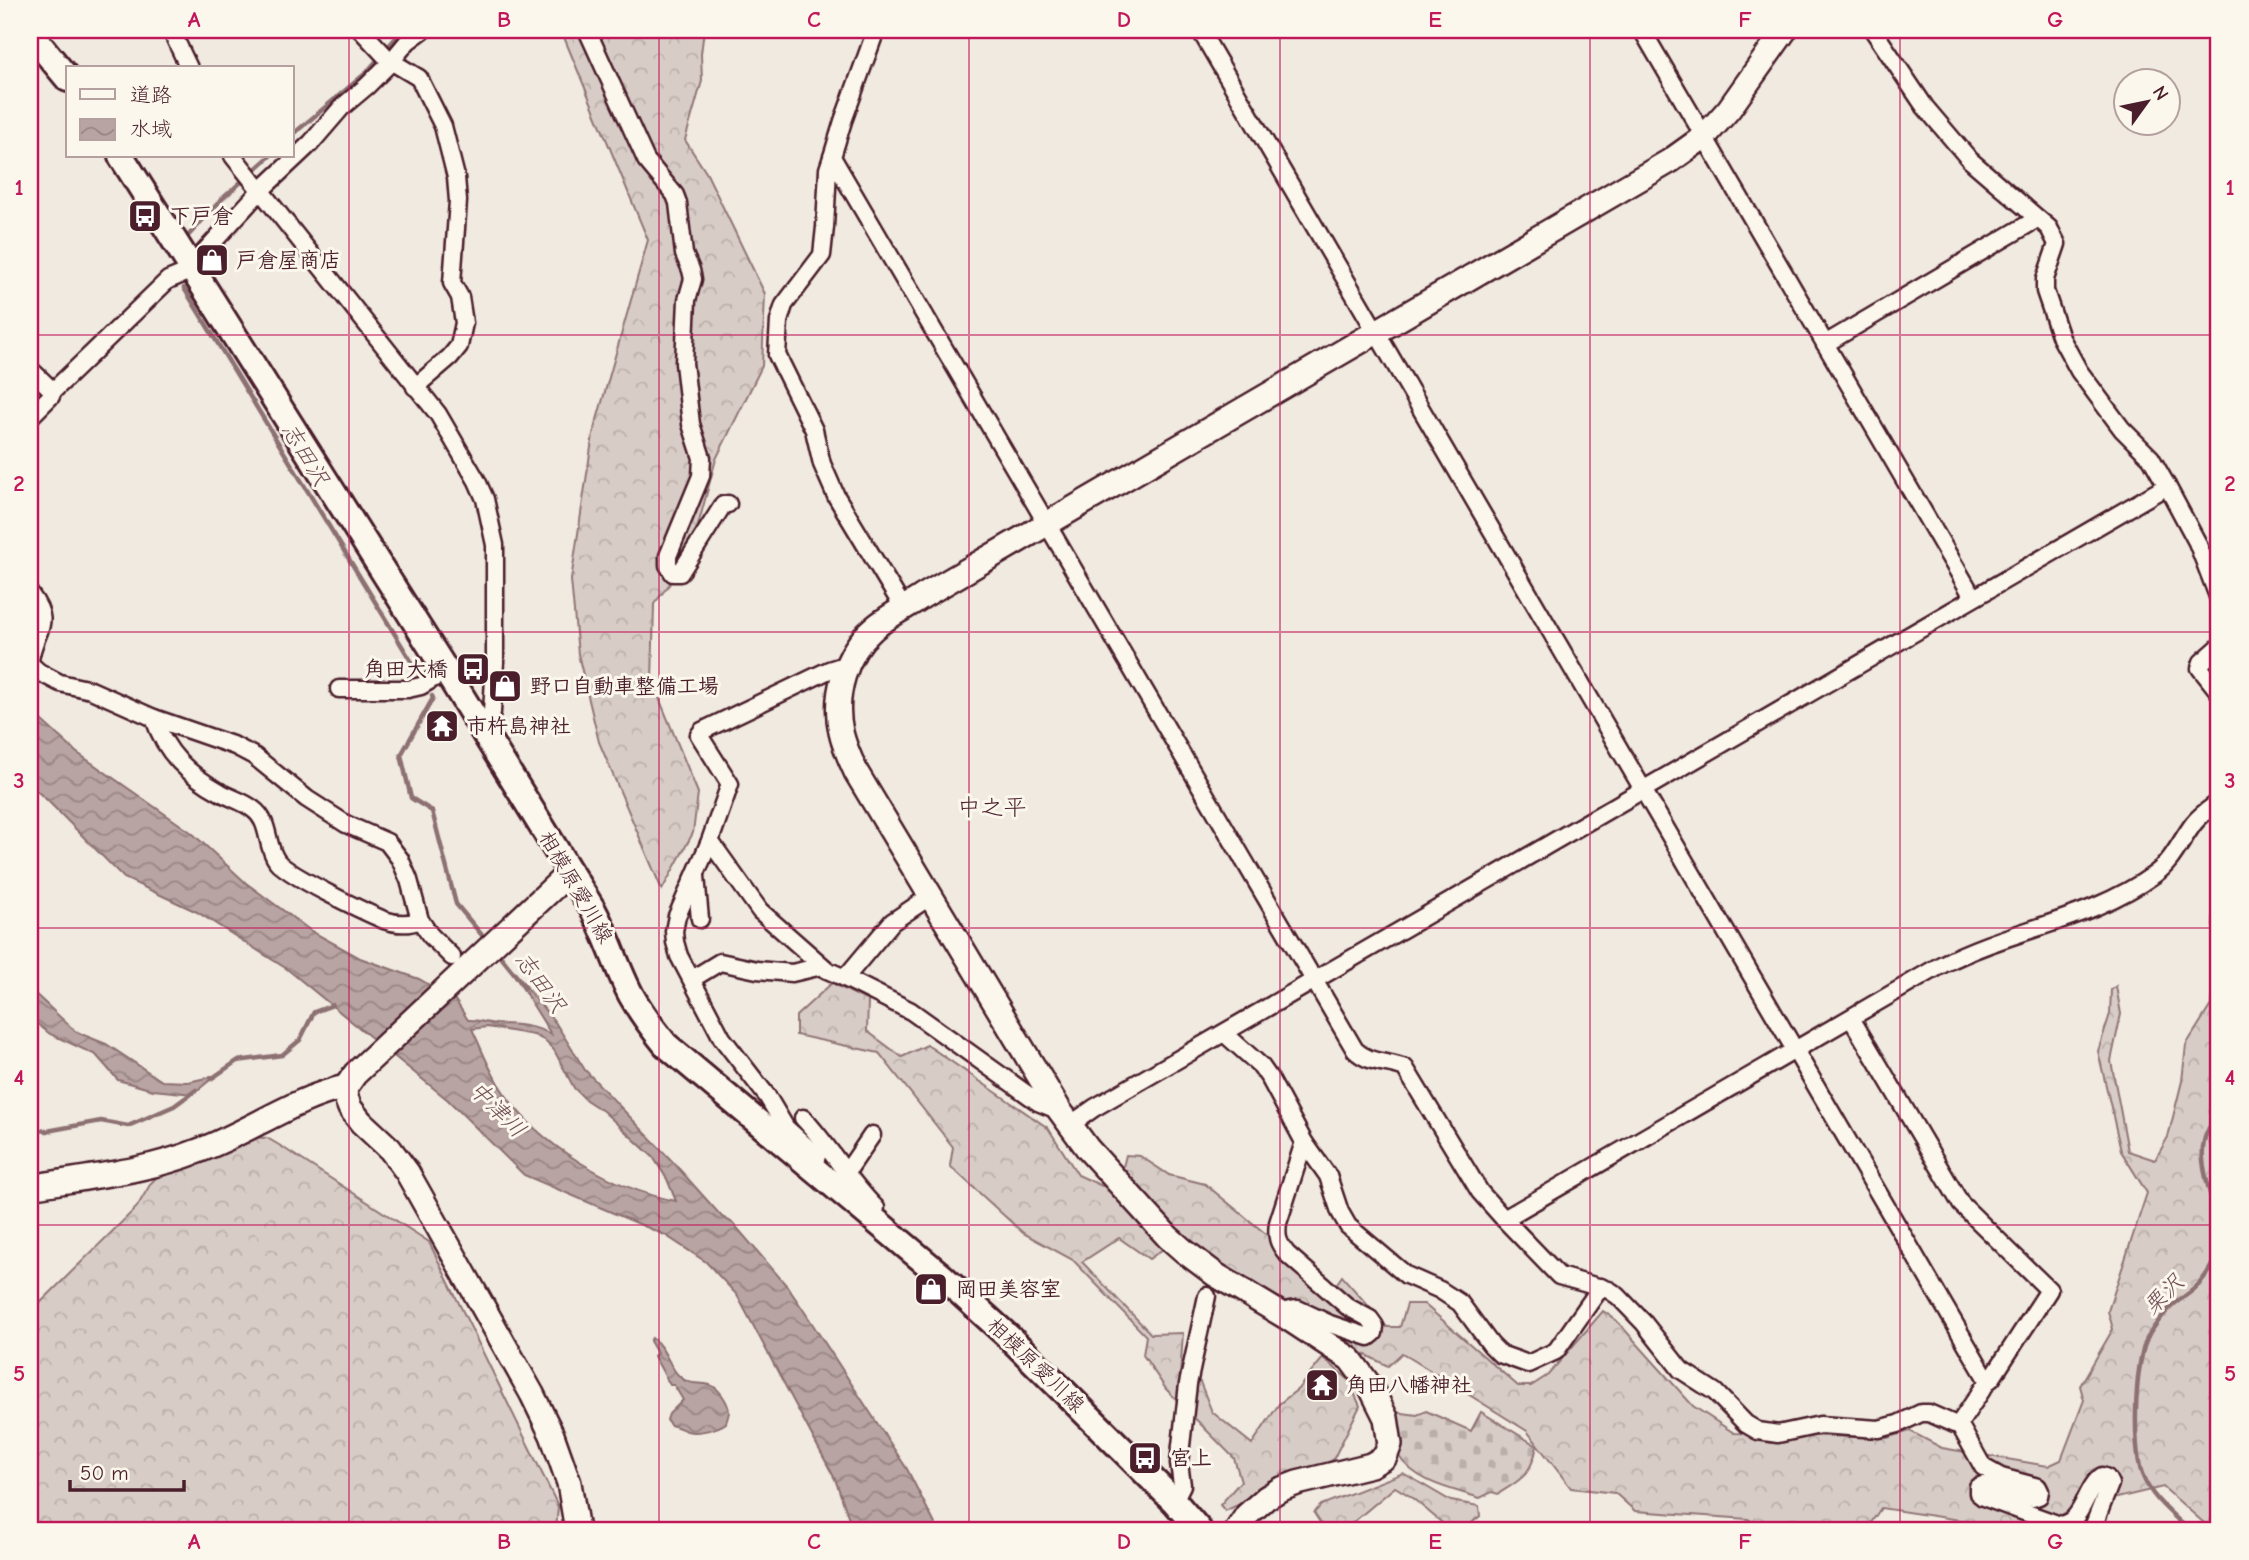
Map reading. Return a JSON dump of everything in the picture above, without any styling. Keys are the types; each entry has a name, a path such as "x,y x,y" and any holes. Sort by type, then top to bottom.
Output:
{"main road":[{"path":"30,33 66,77"},
{"name":"相模原愛川線","path":"122,158 485,734 562,879 603,926 630,994 650,1027 666,1045 944,1278 1012,1340 1174,1501 1199,1530"}],"street":[{"path":"171,30 188,66"},
{"path":"361,30 390,60 419,78 443,126 456,177 458,201 452,283 460,297 464,323 459,346 415,387"},
{"path":"294,157 311,143 342,107 367,86 408,41 423,30"},
{"path":"587,30 646,160 675,195 684,254 693,279 687,300 684,363 691,424 702,465 701,476 668,556 668,565 673,573 680,573 723,505 728,504"},
{"path":"876,30 828,169 822,255 784,305 779,321 777,355 780,366 814,430 822,464 836,496 904,609"},
{"path":"1200,30 1988,1381"},
{"path":"1642,30 1973,597"},
{"path":"1237,1530 1247,1515 1279,1490 1371,1465 1384,1457 1390,1444 1386,1418 1376,1395 1363,1374 1338,1350 1216,1275 1168,1237 1088,1149 1065,1118 929,897 856,772 844,745 838,709 842,683 851,655 873,629 904,609 1046,523 1658,167 1705,136 1729,109 1785,30"},
{"path":"1873,30 1925,107 1970,160 2049,228 2057,244 2045,279 2045,291 2061,338 2079,371 2122,429 2151,458 2197,542 2219,599"},
{"path":"2212,30 2219,37"},
{"path":"832,157 1355,1050 1361,1056 1405,1068 1480,1192 1504,1219 1559,1276 1601,1287 1618,1296 1644,1323 1681,1370 1715,1392 1746,1424 1758,1432 1777,1434 1819,1425 1879,1429 1921,1413 1929,1413 1959,1424"},
{"path":"30,417 53,391 168,280 185,273 257,188 293,158"},
{"path":"237,162 438,414 477,481 495,545 495,662 492,712 485,734"},
{"path":"1825,344 2037,219"},
{"path":"30,369 53,391"},
{"path":"710,841 760,911 827,970 911,1011 1038,1102 1065,1118 1094,1108 2167,486"},
{"path":"30,594 39,606 43,618 30,662 39,672 60,683 91,690 154,719 235,746 254,756 307,799 346,824 387,842 400,859 409,880 420,920 430,935 453,957"},
{"path":"2219,647 2200,667 2219,692"},
{"path":"813,1168 817,1156 786,1128 767,1096 722,1038 679,956 674,931 684,897 710,841 730,784 699,734 829,670 848,664"},
{"path":"339,689 408,689 421,686 446,671"},
{"path":"154,719 163,740 180,763 202,781 253,808 260,816 267,828 278,863 306,881 385,920 409,924 420,920"},
{"path":"1504,1219 1967,952 2102,905 2154,875 2166,865 2196,820 2219,802"},
{"path":"696,874 700,919"},
{"path":"30,1187 166,1163 237,1136 351,1080 562,879"},
{"path":"845,978 891,922 929,897"},
{"path":"692,979 720,962 757,970 792,973 822,966"},
{"path":"1851,1018 1961,1204 2049,1290 1959,1424"},
{"path":"1224,1032 1261,1066 1304,1142 1328,1176 1340,1212 1348,1226 1406,1275 1440,1290 1460,1303 1490,1345 1500,1354 1528,1364 1556,1351 1601,1287"},
{"path":"351,1080 345,1095 355,1115 390,1149 407,1172 532,1394 552,1435 569,1483 577,1530"},
{"path":"803,1118 822,1138 863,1195 882,1213 877,1223"},
{"path":"846,1173 872,1135"},
{"path":"1286,1317 1290,1310 1298,1309 1369,1338 1374,1333 1375,1326 1370,1319 1348,1307 1279,1244 1276,1236 1279,1223 1304,1142"},
{"path":"1174,1501 1182,1485 1179,1463 1188,1384 1207,1296"},
{"path":"1959,1424 1983,1467 2001,1477 2038,1487 2040,1491 2039,1496 2033,1498 1983,1485 1978,1487 1978,1493 1983,1497 2060,1525 2068,1524 2075,1519 2094,1482 2102,1476 2107,1478 2110,1484 2092,1530"}],"green space":[{"path":"561,30 704,30 702,81 685,140 707,174 765,294 762,366 716,459 689,559 654,604 652,681 698,793 693,833 662,890 599,742 578,654 571,580 593,434 648,240"},
{"path":"2219,965 2219,1530 2212,1530 2163,1487 2117,1498 2089,1501 2059,1530 2026,1530 1881,1508 1866,1530 1766,1530 1748,1519 1635,1511 1615,1493 1571,1488 1527,1431 1402,1353 1388,1366 1352,1348 1221,1271 1180,1237 1149,1259 1119,1238 1082,1262 1151,1334 1183,1333 1180,1377 1200,1382 1212,1412 1252,1444 1279,1404 1298,1389 1323,1358 1348,1379 1360,1406 1333,1460 1225,1511 1220,1505 1241,1481 1234,1458 1166,1389 1143,1355 1146,1336 1073,1260 1023,1233 950,1166 953,1147 879,1053 796,1035 796,1016 832,983 868,1001 867,1031 902,1057 927,1045 1048,1128 1078,1175 1102,1186 1123,1167 1126,1155 1140,1156 1169,1175 1205,1184 1333,1289 1342,1276 1387,1327 1400,1327 1407,1304 1424,1304 1518,1386 1531,1386 1548,1375 1603,1311 1616,1320 1693,1406 1734,1433 1887,1438 1910,1431 1942,1448 2048,1466 2061,1460 2084,1400 2080,1386 2113,1329 2108,1311 2147,1193 2121,1151 2098,1051 2110,1014 2111,990 2116,986 2121,1014 2111,1061 2128,1151 2155,1160 2168,1137 2182,1081 2186,1045 2211,1005"},
{"path":"247,1137 267,1138 429,1242 558,1506 556,1530 30,1530 30,1313 137,1207 151,1183 171,1162"},
{"path":"1426,1411 1471,1431 1481,1412 1537,1446 1532,1464 1519,1480 1498,1494 1492,1492 1480,1498 1424,1479 1398,1455 1401,1439 1395,1412 1417,1415"},
{"path":"1403,1473 1451,1501 1479,1506 1480,1516 1467,1527 1447,1527 1395,1487 1344,1530 1325,1530 1314,1513 1321,1505"}],"water":[{"name":"中津川","path":"30,710 76,752 192,833 246,883 311,931 360,958 419,979 455,1000 468,1020 524,1026 551,1034 508,965 555,1022 585,1070 722,1217 733,1223 787,1286 907,1469 938,1530 853,1530 835,1479 737,1295 706,1262 665,1235 524,1175 448,1100 287,969 197,912 124,878 30,785","holes":["487,1027 534,1035 554,1050 574,1088 653,1157 667,1179 676,1201 652,1195 603,1175 579,1162 536,1129 518,1111 498,1084 472,1029"]},
{"path":"30,989 76,1032 106,1044 162,1081 188,1082 215,1076 193,1094 153,1090 118,1080 96,1055 50,1034 30,1018"},
{"path":"652,1338 682,1378 689,1382 710,1385 720,1392 729,1411 726,1423 697,1432 670,1425 667,1420 669,1414 683,1400 674,1385 670,1385 654,1356 657,1353 650,1341"}],"waterway":[{"name":"志田沢","path":"385,50 403,30"},
{"name":"志田沢","path":"294,133 366,73 380,57"},
{"name":"志田沢","path":"187,237 221,200 268,158"},
{"name":"志田沢","path":"184,288 419,674"},
{"name":"志田沢","path":"432,696 401,755 411,798 432,811 456,904 486,940"},
{"name":"栗沢","path":"2219,871 2214,925 2219,943"},
{"name":"志田沢","path":"497,952 526,988"},
{"path":"211,1079 237,1061 282,1055 300,1040 314,1012 333,1005"},
{"path":"30,1129 47,1131 101,1121 128,1126 174,1106 196,1090"},
{"name":"栗沢","path":"2189,1530 2156,1498 2142,1474 2137,1444 2136,1402 2141,1361 2150,1333 2170,1308 2199,1284 2216,1257 2218,1230 2206,1179 2203,1145 2208,1130 2219,1115"}],"place":[{"name":"下戸倉","path":"145,216"},
{"name":"戸倉屋商店","path":"212,260"},
{"name":"角田大橋","path":"473,669"},
{"name":"野口自動車整備工場","path":"505,686"},
{"name":"市杵島神社","path":"442,726"},
{"name":"岡田美容室","path":"931,1289"},
{"name":"角田八幡神社","path":"1322,1385"},
{"name":"宮上","path":"1145,1458"}],"district":[{"name":"中之平","path":"992,807"}]}
